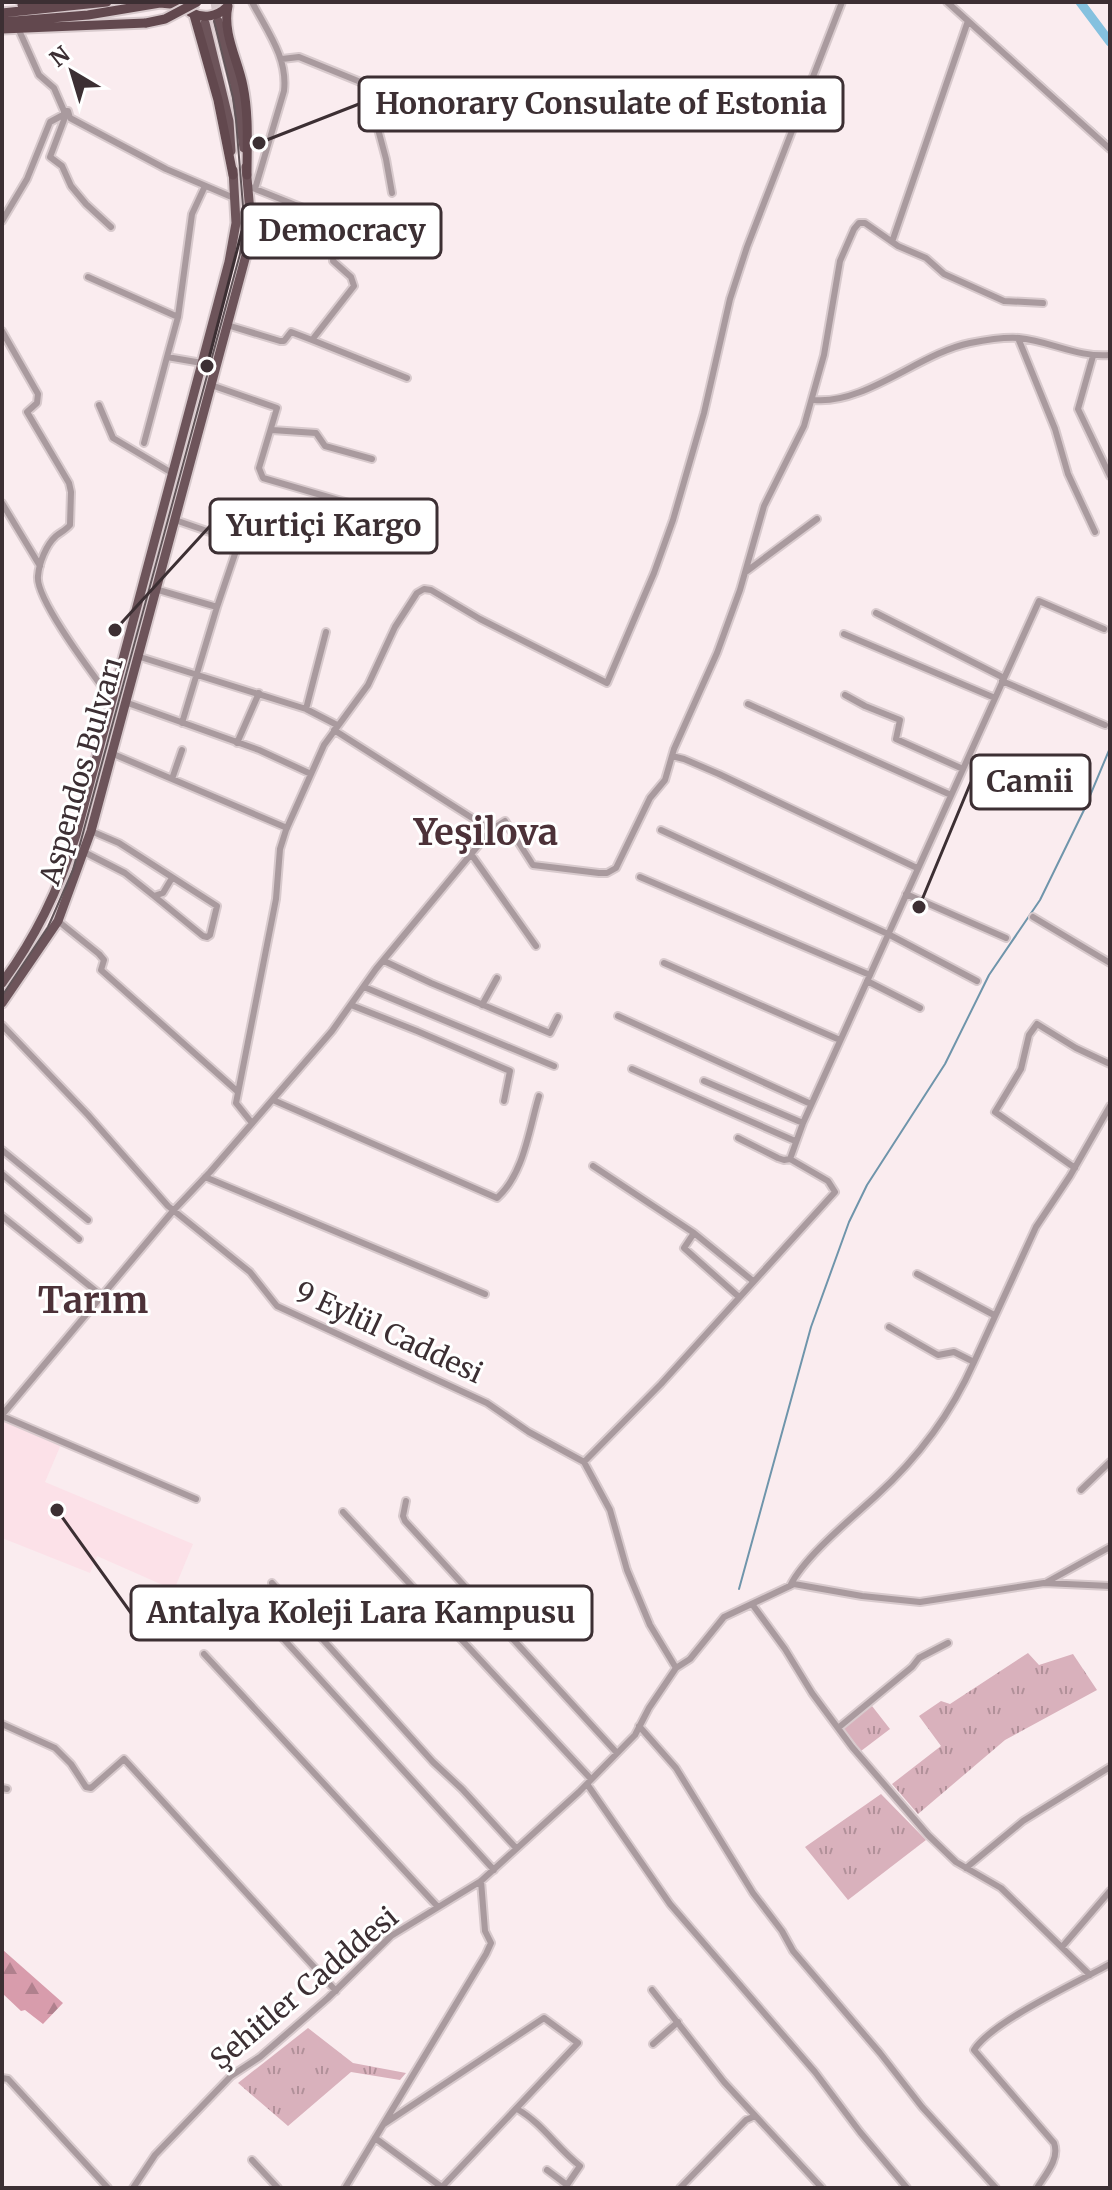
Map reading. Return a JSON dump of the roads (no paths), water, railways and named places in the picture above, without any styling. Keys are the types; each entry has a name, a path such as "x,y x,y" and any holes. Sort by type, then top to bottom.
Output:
{"highway":[{"path":"2,10 46,2"},
{"path":"2,10 107,2"},
{"path":"2,29 146,23 165,19 197,2"},
{"path":"2,22 88,15 149,4 180,4 194,15 218,100 233,175"},
{"path":"194,15 215,15 230,4"},
{"path":"230,4 226,23 243,85 247,175"}],"main road":[{"name":"Aspendos Bulvarı","path":"2,1003 58,921 91,831 249,244 251,187 235,85 218,21"},
{"name":"Aspendos Bulvarı","path":"2,983 43,919 67,864 235,237 229,121 205,23"}],"street":[{"path":"252,2 282,59 286,75 284,91 251,187 313,212 335,242 333,261 351,277 354,286 312,340"},
{"path":"252,1123 236,1103 237,1091 249,1048 276,899 280,849 311,774 336,728 368,685 395,627 417,593 424,589 607,683 673,520 704,413 730,299 747,247 842,2"},
{"path":"947,2 1110,149"},
{"path":"892,242 968,21"},
{"path":"18,28 39,75 54,88 64,113 50,157 62,166 71,186 86,204 111,227"},
{"path":"282,59 299,57 363,83 386,159 392,193"},
{"path":"2,221 27,179 50,122 68,111 70,118 166,169 234,198"},
{"path":"144,443 178,317 192,214 205,186"},
{"path":"196,1499 2,1416 173,1211 273,1100 491,830 505,821 533,865 599,873 613,871 650,798 661,787 717,653 747,571 764,506 814,400 842,252 859,223 865,223 892,242 926,258 944,274 1004,301 1043,303"},
{"path":"88,277 178,317"},
{"path":"227,325 280,341 284,341 291,332 407,378"},
{"path":"2,331 38,394 37,403 27,412 71,492 70,525 55,537 43,556 38,585 48,606 111,699"},
{"path":"814,400 824,401 865,388 954,346 1018,338 1093,356 1110,355"},
{"path":"1018,338 1055,429 1064,464 1095,532"},
{"path":"1093,356 1078,409 1110,476"},
{"path":"167,357 202,363"},
{"path":"211,385 277,408 259,468 263,478 359,506"},
{"path":"99,405 113,438 172,473"},
{"path":"272,430 316,433 325,446 372,459"},
{"path":"2,503 40,566"},
{"path":"747,571 817,519"},
{"path":"174,520 239,542 182,723"},
{"path":"155,589 217,607"},
{"path":"790,1159 811,1104 1039,601 1104,629"},
{"path":"876,613 1003,679 1105,725"},
{"path":"306,709 326,632"},
{"path":"844,634 995,698"},
{"path":"137,656 306,709 491,830"},
{"path":"237,743 259,693"},
{"path":"845,695 900,720 896,739 963,769"},
{"path":"125,702 311,774"},
{"path":"748,704 951,795"},
{"path":"172,779 182,750"},
{"path":"111,753 287,828"},
{"path":"672,756 708,769 917,868"},
{"path":"661,830 888,934 977,981"},
{"path":"84,852 125,873 203,936 210,935 217,906 119,843 91,831"},
{"path":"471,854 536,946"},
{"path":"640,877 869,978 920,1008"},
{"path":"154,896 163,893 172,878"},
{"path":"906,894 1006,938"},
{"path":"1033,917 1110,963"},
{"path":"58,921 99,954 104,960 101,970 237,1091"},
{"path":"384,961 550,1033 558,1017"},
{"path":"664,963 840,1040"},
{"path":"482,1005 497,978"},
{"path":"364,987 554,1066"},
{"path":"351,1005 510,1071 504,1101"},
{"path":"618,1016 811,1104"},
{"path":"1075,1168 995,1112 1021,1069 1029,1035 1037,1024 1110,1064"},
{"name":"9 Eylül Caddesi","path":"2,1025 173,1211 250,1272 277,1306 487,1403 529,1432 584,1462"},
{"path":"632,1069 795,1141"},
{"path":"704,1081 803,1123"},
{"path":"273,1100 497,1198 507,1187 526,1148 539,1096"},
{"path":"789,1586 833,1535 925,1445 962,1388 1036,1227 1075,1168 1110,1106"},
{"path":"676,1668 650,1625 627,1570 610,1510 584,1462 835,1192 828,1181 790,1159 778,1158 738,1138"},
{"path":"2,1150 88,1220"},
{"path":"593,1166 694,1233 753,1281"},
{"path":"2,1174 79,1239"},
{"path":"205,1177 485,1294"},
{"path":"2,1216 101,1295"},
{"path":"694,1233 684,1248 739,1297"},
{"path":"917,1274 994,1315"},
{"path":"889,1327 938,1355 954,1352 974,1362"},
{"path":"1081,1490 1110,1462"},
{"path":"406,1501 405,1521 617,1753"},
{"path":"343,1512 589,1782 670,1904 815,2072 853,2124 907,2188"},
{"path":"1044,1583 1110,1547"},
{"path":"272,1583 433,1762 516,1848"},
{"path":"789,1586 807,1585 862,1596 920,1602 1044,1583 1110,1586"},
{"name":"Şehitler Cadddesi","path":"133,2188 155,2155 231,2076 260,2057 336,1991 391,1936 481,1881 589,1782 635,1735 676,1668 690,1659 724,1617 789,1586"},
{"path":"248,1600 494,1870"},
{"path":"752,1604 838,1728 928,1835 966,1868 1001,1888 1090,1975"},
{"path":"838,1728 919,1658 948,1643"},
{"path":"204,1654 438,1907"},
{"path":"2,1724 55,1748 71,1764 86,1787 91,1788 124,1759 336,1991"},
{"path":"639,1726 676,1768 753,1893 793,1951 922,2107 996,2188"},
{"path":"966,1868 1023,1821 1110,1767"},
{"path":"345,2188 414,2070 469,1985 491,1943 485,1931 486,1909 481,1881"},
{"path":"1062,1947 1110,1891"},
{"path":"1037,2188 1055,2158 1057,2151 1054,2143 974,2050 980,2039 1004,2022 1110,1964"},
{"path":"652,1990 724,2082 822,2188"},
{"path":"375,2138 443,2188 578,2043 544,2018 384,2124"},
{"path":"653,2044 678,2022"},
{"path":"2,2078 8,2079 108,2188"},
{"path":"517,2109 533,2118 580,2166 567,2185 547,2170"},
{"path":"680,2188 746,2120 755,2116"},
{"path":"252,2160 278,2188"}],"waterway":[{"path":"952,2 1110,144"},
{"path":"1080,2 1110,42"},
{"path":"739,1589 811,1327 849,1222 867,1185 945,1064 989,975 1040,900 1110,748"}],"tunnel":[{"path":"215,2 218,21"}],"tram line":[{"path":"2,996 48,927 73,870 240,254 244,219 236,120 214,21"}],"place":[{"name":"Honorary Consulate of Estonia","path":"259,143"},
{"name":"Democracy","path":"207,366"},
{"name":"Yurtiçi Kargo","path":"115,630"},
{"name":"Camii","path":"919,907"},
{"name":"Antalya Koleji Lara Kampusu","path":"57,1510"}],"district":[{"name":"Yeşilova","path":"486,832"},
{"name":"Tarım","path":"93,1300"}]}
